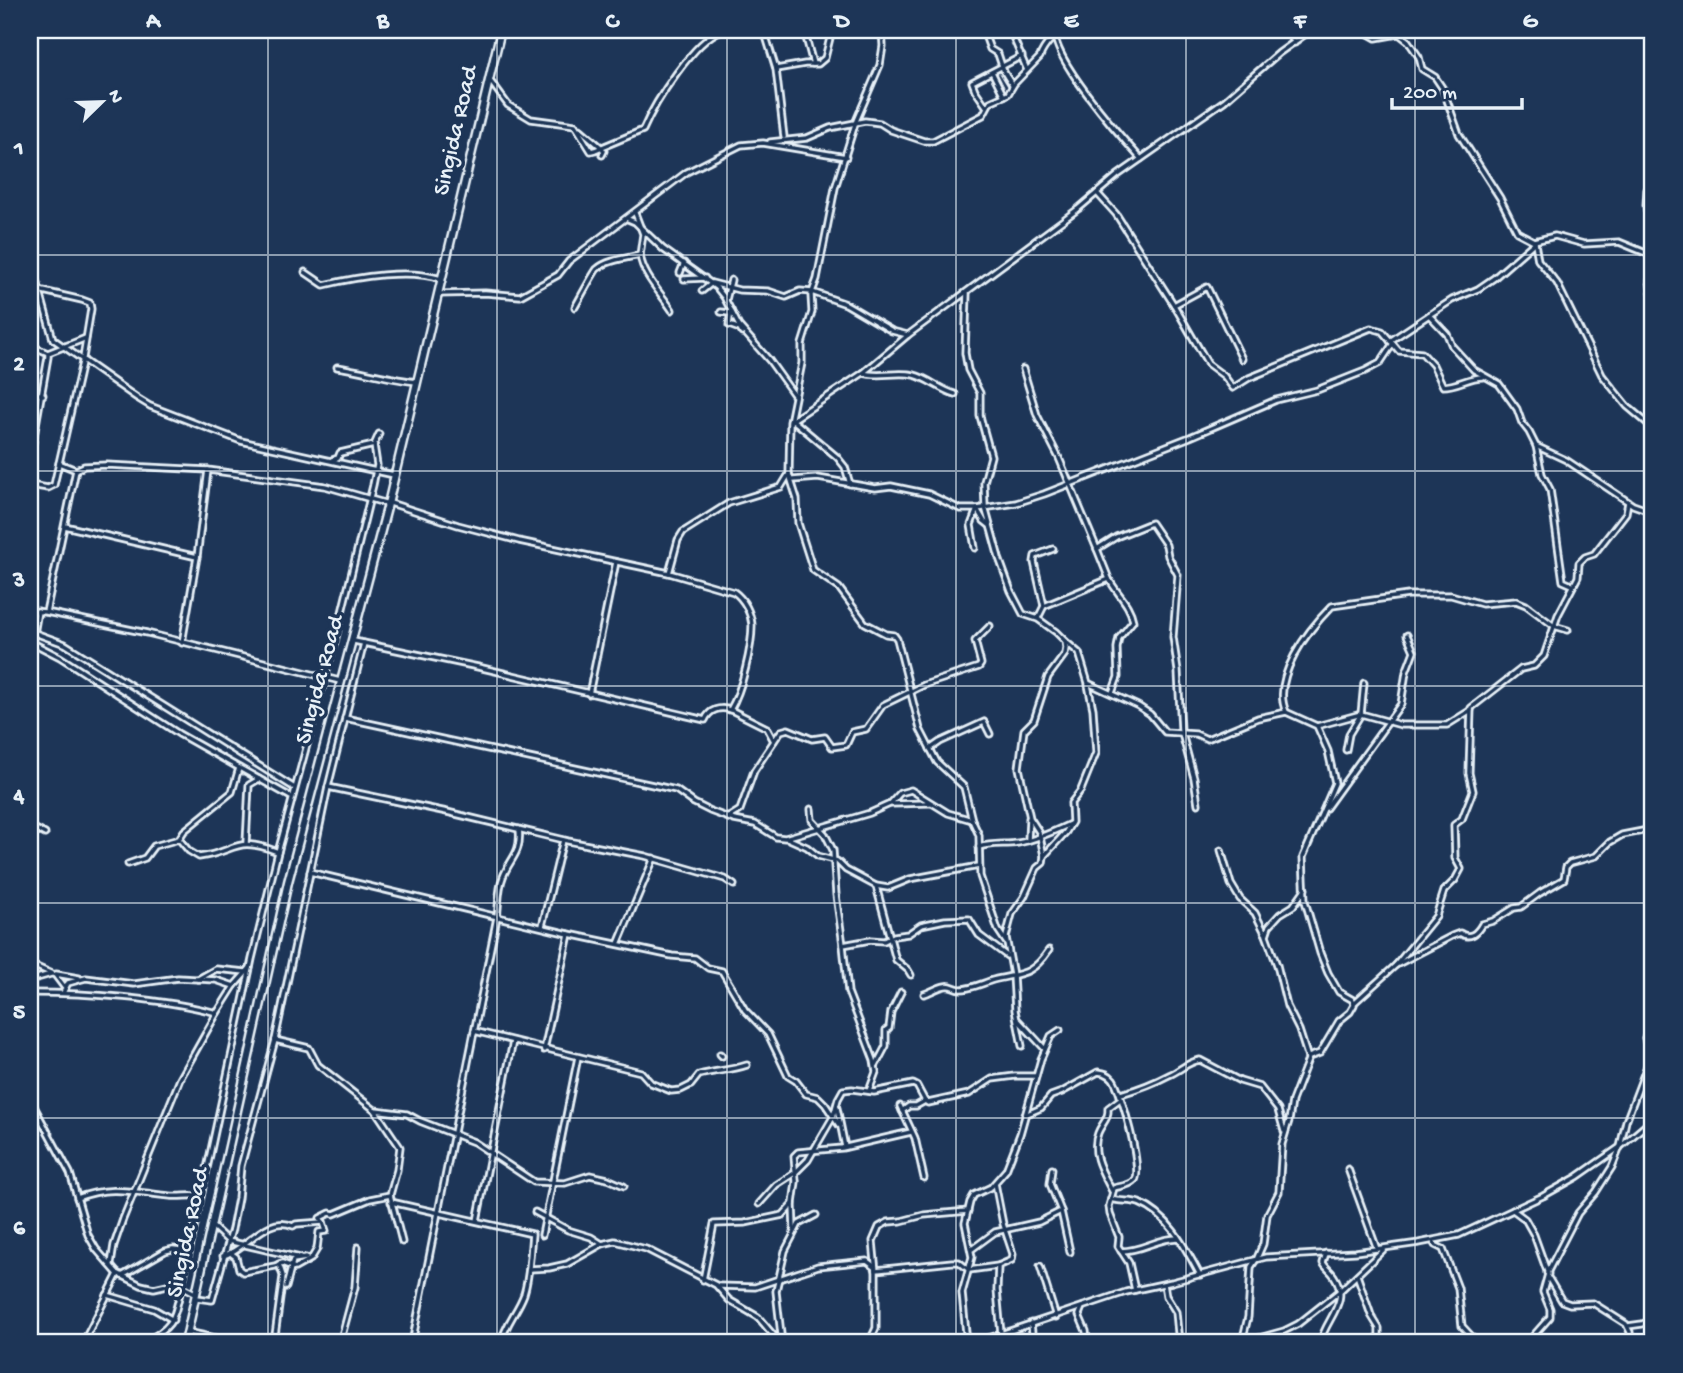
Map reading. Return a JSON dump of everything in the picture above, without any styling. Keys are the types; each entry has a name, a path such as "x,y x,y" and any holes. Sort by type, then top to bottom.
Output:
{"highway":[{"name":"Singida Road","path":"185,1343 288,882 388,503 501,30"}],"street":[{"path":"578,128 591,151 643,130 653,107 692,51 713,33 722,30"},
{"path":"764,30 776,69 784,137"},
{"path":"804,30 813,64"},
{"path":"776,69 818,64 825,58 832,30"},
{"path":"668,573 683,532 729,503 781,487 789,474 794,395 802,363 802,344 812,312 812,292 831,207 856,121 880,65 882,30"},
{"path":"983,30 990,49 998,54 1012,86"},
{"path":"1010,30 1027,70"},
{"path":"438,294 526,294 531,288 558,275 569,261 692,169 741,145 807,138 856,121 880,124 929,141 969,124 983,115 990,102 1010,92 1012,86 1040,57 1056,30"},
{"path":"1287,30 1295,43"},
{"path":"792,421 863,373 908,335 1141,159 1224,101 1279,53 1311,30"},
{"path":"1363,30 1376,38 1398,34"},
{"path":"1394,30 1409,43 1419,57 1423,69 1435,77 1443,89 1459,134 1500,198 1512,225 1517,232 1534,241"},
{"path":"1054,36 1060,54 1082,88 1141,159"},
{"path":"987,108 972,83 1022,56"},
{"path":"992,72 1004,96"},
{"path":"997,83 1007,77"},
{"path":"489,79 496,92 516,111 531,119 569,122 602,148 602,155"},
{"path":"763,143 846,156"},
{"path":"1653,179 1646,197 1653,297"},
{"path":"1097,193 1116,214 1208,364 1224,376 1233,388 1249,378 1371,328 1382,331 1399,351 1422,353 1433,365 1443,386 1458,386 1471,378 1493,379 1517,409 1536,446 1542,474 1550,489 1563,581 1572,585"},
{"path":"635,213 643,239 641,262 653,285 673,310"},
{"path":"628,219 712,283 726,300 742,332"},
{"path":"793,480 818,478 875,488 891,486 917,491 958,509 1016,503 1190,437 1276,400 1317,390 1365,371 1380,363 1391,343 1452,299 1478,289 1494,278 1534,241 1550,236 1584,243 1619,242 1651,254"},
{"path":"1534,241 1538,260 1557,283 1595,366 1627,406 1653,428"},
{"path":"575,307 596,270 604,265 640,255"},
{"path":"30,256 53,338 150,406 241,440 394,475"},
{"path":"680,273 684,263"},
{"path":"305,272 324,285 379,275 426,274 442,280"},
{"path":"684,279 705,278"},
{"path":"726,300 731,280"},
{"path":"712,283 768,291 786,297 800,291 812,292 846,304 892,331 908,335"},
{"path":"702,291 712,283"},
{"path":"1174,305 1207,287 1242,359"},
{"path":"30,288 90,303 91,309 83,358 52,488 30,485"},
{"path":"967,293 965,353 968,370 980,393 980,416 991,456 984,482 989,525 1014,597 1023,614 1038,618 1080,653 1093,709 1096,753 1081,790 1071,803 1073,814 1070,824 1044,856"},
{"path":"721,312 730,312"},
{"path":"730,312 729,325 740,329 775,367 794,395"},
{"path":"1429,315 1447,334 1452,346 1483,377"},
{"path":"738,339 742,332"},
{"path":"30,345 48,353 86,338"},
{"path":"30,459 43,395 48,353"},
{"path":"337,367 417,382"},
{"path":"1023,369 1037,415 1110,579 1117,593 1127,603 1133,621 1119,638 1116,648 1118,677 1112,693"},
{"path":"863,373 920,376 945,392 955,394"},
{"path":"30,392 43,395"},
{"path":"792,421 837,457 845,467 850,484"},
{"path":"143,1343 163,1332 173,1320 293,787 325,677 370,499 376,471 374,445 379,434"},
{"path":"330,461 338,458 340,453 374,445"},
{"path":"1536,446 1566,460 1628,502 1653,512"},
{"path":"59,463 76,470"},
{"path":"46,612 76,470 83,466 208,470 325,486 458,525 668,573 734,592 740,596 750,614 752,625 737,699 730,710"},
{"path":"182,643 208,470"},
{"path":"789,474 797,499 796,516 811,566 818,575 839,588 865,623 886,634 895,635 920,729 937,762 964,787 972,820 979,835 979,866 998,930 1006,942 1022,1046"},
{"path":"1088,683 1150,714 1165,732 1196,734 1208,739 1258,718 1286,712 1317,726 1361,715 1401,725 1447,725 1471,710 1477,701 1521,669 1534,666 1544,656 1554,626 1578,577 1579,563 1594,554 1626,513 1628,502"},
{"path":"976,509 989,525"},
{"path":"975,548 971,525 976,509"},
{"path":"1097,549 1116,537 1151,523 1166,545 1168,556 1178,575 1173,637 1182,733 1198,804"},
{"path":"65,526 197,557"},
{"path":"1038,618 1044,606 1035,556 1053,549"},
{"path":"589,695 616,562"},
{"path":"1044,606 1110,579"},
{"path":"1286,712 1281,699 1289,666 1311,629 1332,606 1408,595 1451,595 1482,604 1516,601 1526,604 1554,626 1568,630"},
{"path":"30,611 148,633 340,681"},
{"path":"30,657 38,611"},
{"path":"744,822 740,810 754,771 781,731 788,729 812,738 825,737 832,747 846,745 852,732 866,729 883,705 900,699 911,691 979,667 981,664 975,641 990,626"},
{"path":"35,633 65,644 293,787"},
{"path":"1325,810 1402,704 1406,672 1414,651 1407,635"},
{"path":"351,640 705,720 714,710 730,710 767,728 774,741"},
{"path":"1006,942 1012,914 1024,897 1037,868 1043,863 1044,856 1040,838 1029,815 1019,768 1024,730 1034,720 1052,670 1065,654 1065,641"},
{"path":"33,643 60,657 179,734 291,797"},
{"path":"30,1099 70,1173 91,1241 120,1275 145,1287 182,1285 195,1296 210,1300 214,1297 238,1198 241,1167 275,1040 301,905 328,787 364,643"},
{"path":"1346,750 1349,734 1361,715 1364,683"},
{"path":"1241,1343 1248,1317 1251,1267 1258,1259 1267,1215 1279,1192 1284,1133 1298,1082 1308,1060 1320,1053 1331,1031 1353,1009 1354,1003 1396,965 1436,916 1444,891 1461,869 1455,858 1454,825 1462,819 1473,790 1469,773 1471,710"},
{"path":"345,718 676,790 694,803 727,817 755,824 776,837 807,846 818,856 837,861 846,870 876,886 888,888 910,879 979,866"},
{"path":"930,749 984,722 990,734"},
{"path":"1317,726 1328,751 1335,783 1302,860 1306,906 1322,960 1336,988 1354,1003"},
{"path":"128,864 143,860 154,845 179,839 184,831 232,792 239,768"},
{"path":"246,843 249,785 259,779"},
{"path":"328,787 654,858 734,884"},
{"path":"890,804 900,793 911,790 948,813 972,820"},
{"path":"785,838 870,813 890,804 932,803"},
{"path":"811,809 811,818 833,850 835,895 848,992 876,1072 869,1091"},
{"path":"727,817 740,810"},
{"path":"1028,840 1029,815"},
{"path":"979,847 1040,838 1045,833 1070,824"},
{"path":"30,826 45,834"},
{"path":"412,1343 497,917 501,883 503,874 514,860 519,829"},
{"path":"1396,965 1452,936 1460,933 1471,936 1482,924 1521,907 1564,879 1566,867 1570,863 1596,856 1622,835 1653,829"},
{"path":"179,839 189,852 201,858 246,843 278,852"},
{"path":"541,927 563,840"},
{"path":"1221,850 1231,884 1240,899 1255,913 1266,935 1278,965 1287,1006 1299,1030 1308,1060"},
{"path":"618,944 654,858"},
{"path":"310,872 569,934 672,956 695,958 708,968 722,971 745,1010 768,1034 788,1076 806,1094 818,1097 839,1125"},
{"path":"876,886 896,960 911,975"},
{"path":"1266,935 1269,926 1280,914 1293,906 1306,888"},
{"path":"843,945 870,940 884,941 908,934 918,926 969,919 979,935 1009,957"},
{"path":"544,1050 569,934"},
{"path":"924,994 942,986 950,985 962,989 1013,977 1029,971 1049,950"},
{"path":"30,964 61,980 64,991"},
{"path":"111,1264 118,1231 180,1079 234,986 251,967"},
{"path":"197,980 216,970 246,972"},
{"path":"30,980 53,974 130,984 178,978 216,980 234,986"},
{"path":"64,991 72,981 82,978"},
{"path":"30,993 64,991 196,1007 217,1013"},
{"path":"875,1067 886,1046 886,1030 901,992"},
{"path":"1017,1018 1045,1049"},
{"path":"1530,1343 1550,1317 1550,1309 1543,1292 1547,1275 1578,1213 1609,1173 1620,1147 1626,1121 1652,1060 1646,1038 1653,1018"},
{"path":"967,1343 962,1293 972,1257 966,1226 968,1211 974,1195 995,1183 1008,1166 1045,1049 1051,1036 1060,1030"},
{"path":"474,1031 640,1072 651,1083 671,1090 681,1090 691,1085 699,1075 716,1071 727,1072 747,1065"},
{"path":"275,1040 309,1048 318,1065 375,1110 400,1147 390,1195 402,1242"},
{"path":"477,1221 513,1041"},
{"path":"542,1235 578,1058"},
{"path":"1135,1290 1129,1263 1118,1246 1119,1237 1110,1214 1112,1191 1097,1162 1097,1136 1107,1119 1108,1108 1121,1097 1170,1075 1186,1063 1200,1060 1240,1081 1260,1087 1280,1114 1284,1133"},
{"path":"1025,1115 1041,1108 1051,1096 1062,1093 1098,1072 1110,1075 1121,1097 1133,1140 1137,1174 1132,1183 1118,1186 1112,1191"},
{"path":"902,1112 909,1106 925,1101 928,1103 969,1094 992,1079 1036,1076"},
{"path":"759,1204 776,1185 797,1171 814,1151 833,1117 843,1090 869,1091 913,1084 917,1086 925,1101"},
{"path":"836,1106 845,1147"},
{"path":"900,1106 915,1138 924,1178"},
{"path":"375,1110 407,1114 474,1142 534,1182 569,1183 590,1175 624,1186"},
{"path":"976,1343 1135,1290 1258,1259 1385,1248 1433,1241 1471,1231 1577,1177 1620,1147 1653,1119"},
{"path":"794,1233 793,1203 797,1171 794,1156 798,1152 845,1147 911,1132"},
{"path":"1052,1169 1050,1184 1061,1211 1070,1252"},
{"path":"1348,1169 1377,1249"},
{"path":"529,1269 567,1264 601,1244 616,1241 652,1250 716,1285 755,1287 818,1266 842,1263 848,1265 864,1261 876,1268 952,1262 959,1262 969,1270 998,1266 1012,1260 1013,1254 995,1183"},
{"path":"77,1198 96,1190 136,1191 172,1197 198,1196 202,1192"},
{"path":"230,1254 236,1257 239,1269 243,1272 282,1263 299,1267 311,1259 317,1250 319,1232 326,1231 320,1218 370,1199 390,1195"},
{"path":"1111,1199 1142,1205 1169,1224 1200,1275"},
{"path":"391,1202 532,1234 524,1295 505,1328 501,1343"},
{"path":"703,1280 714,1224 745,1223 783,1215 793,1203"},
{"path":"1513,1210 1525,1219 1534,1235 1547,1275 1562,1300 1570,1304 1593,1303 1628,1326 1642,1325 1653,1320"},
{"path":"869,1343 876,1328 873,1241 879,1227 888,1222 901,1222 924,1215 968,1211"},
{"path":"972,1249 995,1233 1038,1222 1061,1211"},
{"path":"535,1212 601,1244"},
{"path":"781,1343 776,1291 785,1251 799,1224 816,1215"},
{"path":"223,1256 275,1225 286,1223 293,1226 323,1222"},
{"path":"211,1224 228,1241 300,1258"},
{"path":"1121,1251 1136,1251 1165,1239 1178,1238"},
{"path":"1433,1241 1443,1249 1458,1288 1462,1326 1475,1340 1485,1343"},
{"path":"340,1343 355,1287 358,1247"},
{"path":"1241,1343 1293,1327 1341,1290 1385,1248"},
{"path":"83,1343 120,1275 165,1251 189,1251"},
{"path":"1320,1343 1324,1328 1339,1303 1341,1290 1334,1275 1323,1263 1326,1253"},
{"path":"286,1287 293,1260 306,1258"},
{"path":"274,1343 283,1276 279,1264"},
{"path":"998,1266 1001,1334"},
{"path":"1040,1266 1056,1317"},
{"path":"1357,1275 1371,1315 1380,1328 1379,1343"},
{"path":"1164,1284 1166,1296 1176,1312 1179,1343"},
{"path":"716,1285 729,1300 758,1317 781,1343"},
{"path":"107,1295 154,1309 173,1320"},
{"path":"1082,1307 1079,1315 1086,1331 1087,1343"},
{"path":"1031,1323 1033,1343"},
{"path":"1628,1326 1630,1343"},
{"path":"187,1332 239,1343"}]}
